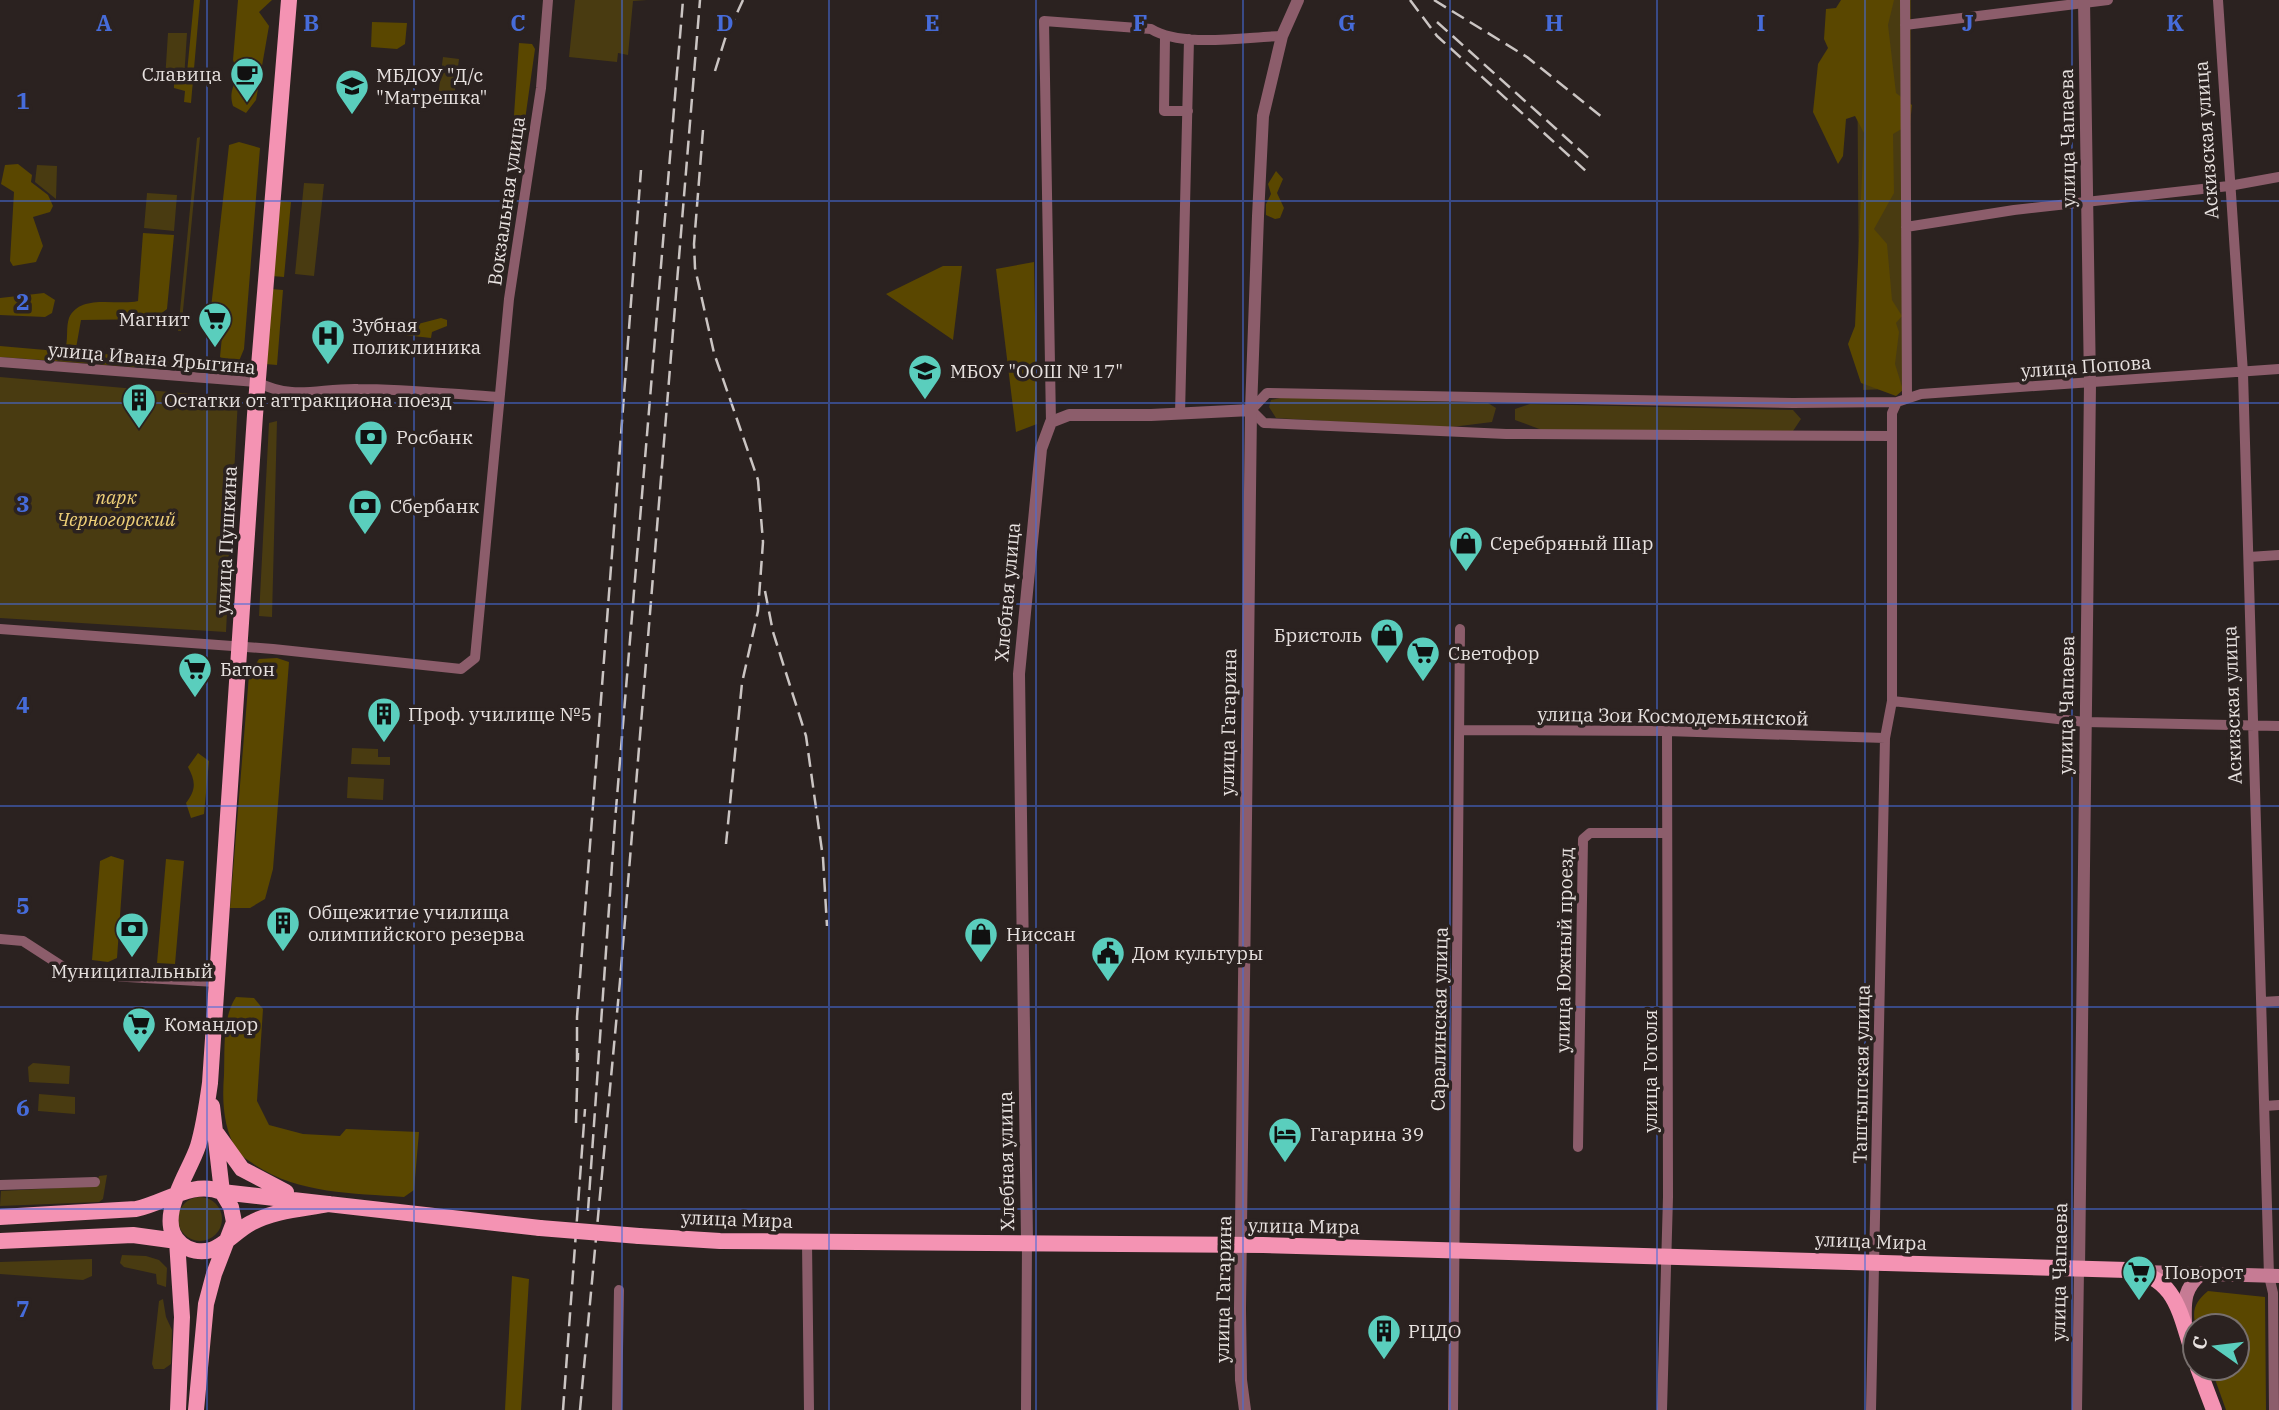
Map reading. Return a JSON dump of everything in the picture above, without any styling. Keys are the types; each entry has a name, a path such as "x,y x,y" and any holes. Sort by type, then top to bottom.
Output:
{"main road":[{"name":"улица Пушкина","path":"210,1083 257,382 289,0"},
{"path":"196,1410 206,1304 233,1214 222,1192 210,1083"},
{"path":"178,1410 182,1317 177,1241 169,1223 173,1204 179,1196 200,1141 210,1083"},
{"path":"214,1129 233,1159 253,1176 277,1189 329,1204"},
{"path":"0,1217 135,1209 179,1196 200,1186 222,1192 329,1204"},
{"name":"улица Мира","path":"329,1204 540,1228 639,1236 807,1242 1027,1242 1454,1250 2274,1276"},
{"path":"0,1241 133,1235 177,1241 185,1247 204,1251 214,1249 256,1220 275,1213 329,1204"},
{"path":"2143,1272 2166,1287 2181,1314"},
{"path":"2185,1312 2184,1298 2189,1285 2201,1274"},
{"path":"2203,1382 2214,1410"}],"street":[{"name":"Вокзальная улица","path":"240,647 461,669 475,658 509,299 541,88 548,0"},
{"name":"улица Гагарина","path":"1245,1410 1241,1380 1241,1245 1251,410 1263,116 1282,36 1298,0"},
{"name":"Таштыпская улица","path":"1871,1410 1885,738 1892,701 1892,412 1902,400 1906,227 1905,0"},
{"path":"1905,25 2108,0"},
{"name":"Аскизская улица","path":"2218,0 2243,373 2265,1106 2274,1276 2274,1410"},
{"name":"улица Чапаева","path":"2077,1410 2090,384 2084,1"},
{"name":"Хлебная улица","path":"1026,1410 1027,1242 1019,674 1037,473 1044,438 1051,422 1044,21 1151,29 1165,37 1189,39 1282,36"},
{"path":"1165,37 1164,111 1188,111"},
{"path":"1180,414 1189,39"},
{"path":"1906,227 2087,201 2229,186 2279,177"},
{"name":"улица Ивана Ярыгина","path":"0,362 257,382 278,393 355,388 499,397"},
{"name":"улица Попова","path":"1251,410 1267,393 1793,403 1902,400 1921,394 2279,369"},
{"path":"1051,422 1069,415 1251,410 1265,423 1492,434 1892,436"},
{"path":"2249,557 2279,555"},
{"path":"0,628 240,647"},
{"name":"Саралинская улица","path":"1453,1410 1460,629"},
{"path":"1892,701 2085,722 2279,726"},
{"name":"улица Зои Космодемьянской","path":"1460,730 1885,738"},
{"name":"улица Гоголя","path":"1661,1410 1668,1198 1667,732"},
{"name":"улица Южный проезд","path":"1578,1147 1583,839 1590,833 1666,833"},
{"path":"0,939 23,941 74,974 216,982"},
{"path":"2262,1002 2279,1001"},
{"path":"2265,1106 2279,1105"},
{"path":"0,1185 95,1182"},
{"path":"807,1242 809,1410"},
{"path":"617,1410 619,1290"}],"green space":[{"path":"575,0 647,0 633,1 628,55 618,53 617,62 569,57"},
{"path":"1862,0 1911,0 1910,388 1863,390 1863,318 1859,318 1857,28"},
{"path":"168,33 187,33 184,79 165,80"},
{"path":"443,57 459,59 454,98 438,97"},
{"path":"200,137 181,331 178,331 197,138"},
{"path":"37,165 57,166 56,199 35,182"},
{"path":"304,183 324,184 314,276 295,274"},
{"path":"147,193 177,195 174,231 144,228"},
{"name":"парк Черногорский","path":"0,377 238,398 226,632 0,618"},
{"path":"1285,397 1488,403 1496,408 1492,422 1444,428 1276,418 1269,407 1271,400"},
{"path":"1530,404 1793,410 1801,419 1793,431 1542,430 1515,420 1515,409"},
{"path":"277,421 272,617 259,616 269,423"},
{"path":"352,748 378,749 378,757 390,757 390,765 351,764"},
{"path":"348,777 384,779 383,800 347,798"},
{"path":"33,1063 70,1066 69,1084 29,1082 28,1067"},
{"path":"39,1094 75,1097 75,1114 38,1111"},
{"path":"107,1175 103,1199 99,1202 0,1206 1,1191 95,1186 99,1176"},
{"path":"200,1197 216,1203 222,1219 216,1235 200,1241 184,1235 178,1219 184,1203"},
{"path":"122,1255 146,1256 159,1260 167,1268 166,1287 157,1284 156,1274 124,1267 120,1263"},
{"path":"92,1259 92,1276 83,1280 0,1274 0,1262"},
{"path":"163,1299 166,1317 172,1330 171,1364 164,1369 154,1369 152,1364 159,1301"}],"shaded area":[{"path":"194,0 200,0 191,103 184,102 185,91 174,88 174,84 186,83"},
{"path":"238,0 272,0 259,12 269,26 256,100 246,113 233,106 231,97 239,75 233,60"},
{"path":"1841,0 1894,0 1888,25 1896,93 1912,105 1910,124 1893,134 1894,193 1874,229 1887,244 1892,300 1902,316 1896,323 1899,332 1895,364 1903,390 1896,396 1861,383 1848,344 1855,326 1864,133 1855,116 1846,119 1843,156 1838,164 1813,112 1818,64 1828,48 1824,39 1826,9 1836,8"},
{"path":"372,22 407,23 405,44 397,49 371,47"},
{"path":"519,43 532,44 535,49 524,127 514,115"},
{"path":"239,142 260,148 244,349 239,361 228,364 220,357 224,316 211,308 229,145"},
{"path":"18,164 32,175 31,182 48,195 53,206 50,212 33,217 43,246 36,262 13,266 10,261 14,192 1,184 5,165"},
{"path":"1276,171 1283,179 1277,193 1284,208 1280,218 1275,219 1266,215 1266,204 1271,194 1268,184"},
{"path":"279,201 291,202 284,277 272,276"},
{"path":"143,233 174,235 167,309 154,319 81,320 76,348 79,352 167,359 169,363 165,369 0,357 0,346 57,351 66,346 69,318 74,310 81,306 100,302 138,301"},
{"path":"1034,262 1037,424 1016,432 996,269"},
{"path":"943,266 962,266 953,340 886,294"},
{"path":"271,289 283,290 277,365 265,364"},
{"path":"44,293 55,300 52,313 45,317 0,315 0,298"},
{"path":"441,318 447,320 447,326 432,332 431,338 386,333 388,323 418,324"},
{"path":"277,658 289,662 273,869 265,899 250,908 230,908 249,675 259,659"},
{"path":"198,753 209,761 204,814 191,818 186,803 192,794 194,782 188,767"},
{"path":"111,856 124,860 117,958 108,962 92,960 100,861"},
{"path":"166,859 184,861 175,964 157,963"},
{"path":"236,997 254,998 263,1009 257,1101 269,1125 303,1134 340,1136 346,1129 419,1132 414,1190 404,1197 308,1187 272,1175 240,1154 226,1124 223,1095 226,1024"},
{"path":"512,1276 529,1279 521,1410 505,1410"},
{"path":"2208,1291 2265,1297 2266,1410 2226,1410 2216,1382 2251,1382 2251,1312 2195,1312 2200,1298"}],"railway":[{"path":"588,1211 615,821 683,0"},
{"path":"580,1410 620,981 700,0"},
{"path":"715,71 725,39 743,0"},
{"path":"1410,0 1437,36 1587,172"},
{"path":"1434,0 1527,57 1602,117"},
{"path":"1437,22 1593,162"},
{"path":"703,130 694,244 695,268 714,353 758,480 763,542 758,611 742,683 726,844"},
{"path":"577,1062 577,1017 641,170"},
{"path":"765,591 773,632 806,736 823,858 827,926"},
{"path":"576,1123 578,1053"},
{"path":"563,1410 585,1109"}],"place":[{"name":"Славица","path":"247,104"},
{"name":"МБДОУ \"Д/с \"Матрешка\"","path":"352,116"},
{"name":"Магнит","path":"215,349"},
{"name":"Зубная поликлиника","path":"328,366"},
{"name":"МБОУ \"ООШ № 17\"","path":"925,401"},
{"name":"Остатки от аттракциона поезд","path":"139,430"},
{"name":"Росбанк","path":"371,467"},
{"name":"Сбербанк","path":"365,536"},
{"name":"Серебряный Шар","path":"1466,573"},
{"name":"Бристоль","path":"1387,665"},
{"name":"Светофор","path":"1423,683"},
{"name":"Батон","path":"195,699"},
{"name":"Проф. училище №5","path":"384,744"},
{"name":"Общежитие училища олимпийского резерва","path":"283,953"},
{"name":"Муниципальный","path":"132,959"},
{"name":"Ниссан","path":"981,964"},
{"name":"Дом культуры","path":"1108,983"},
{"name":"Командор","path":"139,1054"},
{"name":"Гагарина 39","path":"1285,1164"},
{"name":"Поворот","path":"2139,1302"},
{"name":"РЦДО","path":"1384,1361"}]}
